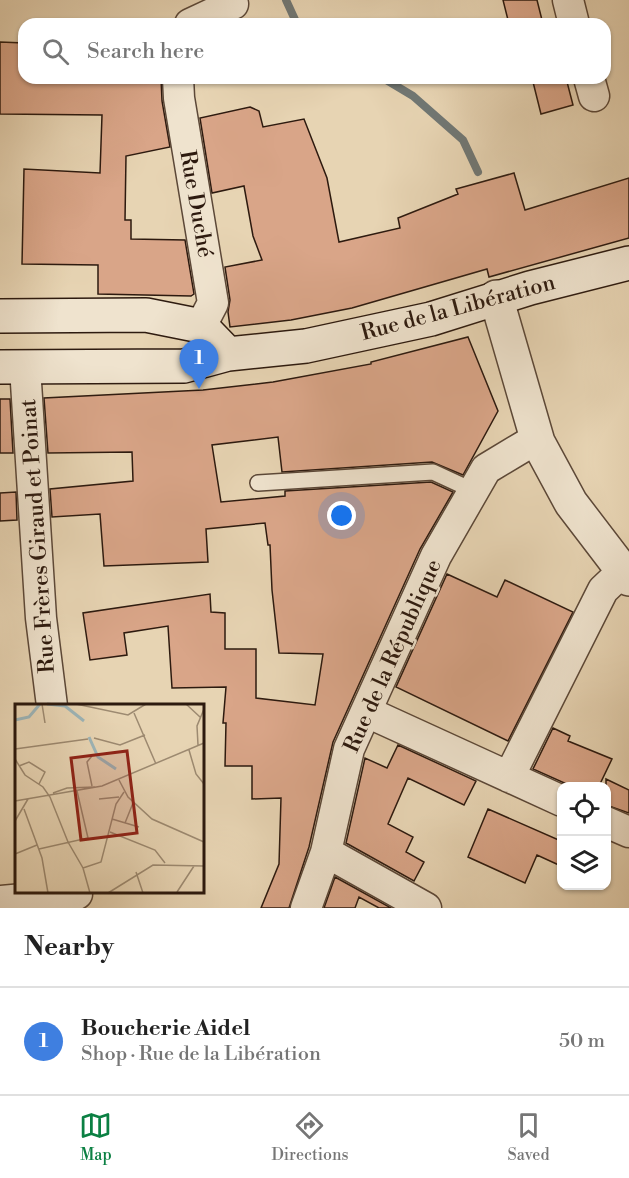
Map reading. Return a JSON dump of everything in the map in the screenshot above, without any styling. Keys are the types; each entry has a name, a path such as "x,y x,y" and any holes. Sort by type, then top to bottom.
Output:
{"main road":[{"name":"Rue de la Libération","path":"13,367 184,366 228,354 306,346 413,324 496,297 629,263"},
{"path":"496,297 538,441 571,503 625,575"},
{"path":"0,315 146,315 201,326 228,354"}],"street":[{"path":"568,0 572,18"},
{"path":"203,18 233,4"},
{"name":"Rue Duché","path":"178,84 213,303 201,326"},
{"name":"Rue Frères Giraud et Poinat","path":"13,367 52,704"},
{"name":"Rue de la République","path":"306,908 326,852 349,749 436,556 486,469 526,445 538,441"},
{"path":"509,777 603,590 625,575"},
{"path":"367,712 557,799"},
{"path":"611,824 629,832"},
{"path":"326,852 426,908"},
{"path":"0,901 77,893"}],"lane":[{"path":"258,483 433,472 474,490"}],"building":[{"path":"503,0 537,0 542,18 508,18"},
{"path":"0,42 18,43 18,84 161,84 170,147 126,156 125,220 131,220 131,239 185,240 194,294 191,296 98,294 98,265 22,264 24,169 100,173 102,115 0,114"},
{"path":"534,84 568,84 573,105 541,114"},
{"path":"250,107 259,111 263,127 304,119 327,178 339,242 400,228 398,218 458,194 456,189 514,173 525,210 629,178 629,238 489,277 487,269 352,308 291,320 230,327 228,312 230,300 225,267 262,260 253,236 244,186 212,193 200,118"},
{"path":"468,337 498,411 463,475 432,462 282,472 278,437 212,445 221,502 285,496 285,491 431,482 453,492 420,549 333,742 309,847 289,908 261,908 279,864 281,798 252,799 252,766 225,766 226,723 223,723 226,687 172,688 168,626 124,633 127,655 90,660 83,613 210,594 211,612 225,613 225,649 256,649 256,698 315,705 323,654 279,653 270,545 268,545 265,523 206,529 208,562 104,566 100,514 52,517 50,489 133,481 132,452 48,453 44,398 203,390 273,382 371,364 371,362"},
{"path":"0,399 10,399 13,453 0,453"},
{"path":"16,492 17,520 0,521 0,493"},
{"path":"447,574 497,597 505,580 573,612 508,741 396,687"},
{"path":"553,728 570,736 568,741 612,759 601,782 562,782 533,769"},
{"path":"398,745 476,781 464,805 408,778 388,824 413,837 406,852 424,862 414,881 346,843 365,758 387,768"},
{"path":"606,779 629,790 629,813 611,807 611,782 606,782"},
{"path":"488,809 557,839 557,864 537,855 525,883 468,857"},
{"path":"335,877 391,908 379,908 359,897 355,908 324,908"}],"waterway":[{"path":"286,0 294,18"},
{"path":"393,84 413,96 463,140 478,172"}],"place":[{"name":"Boucherie Aidel","path":"199,389"}]}
